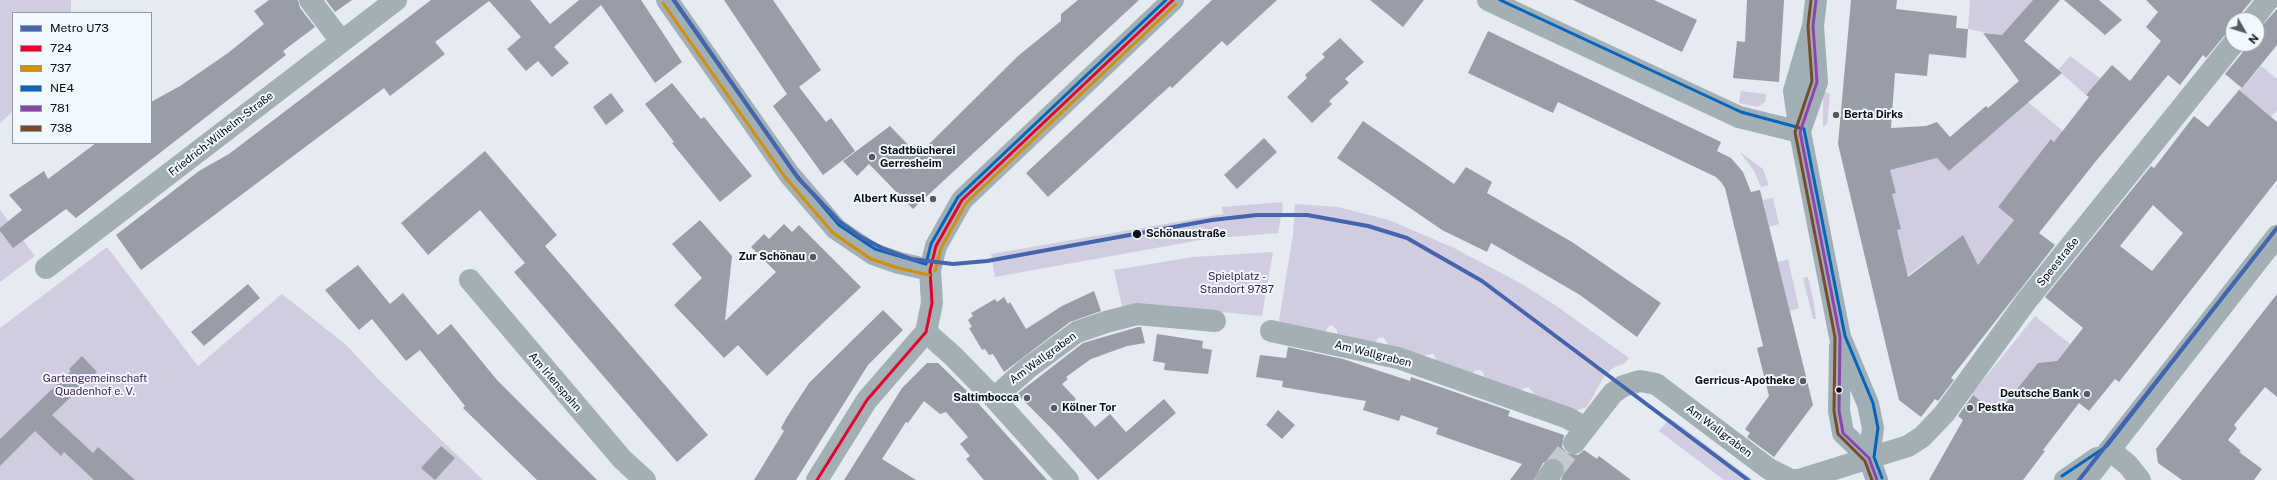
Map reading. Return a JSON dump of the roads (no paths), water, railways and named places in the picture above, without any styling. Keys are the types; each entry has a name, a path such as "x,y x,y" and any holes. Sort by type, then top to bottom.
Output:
{"main road":[{"path":"1816,0 1813,26 1817,82 1800,132 1840,337 1868,404 1873,428 1869,458"},
{"path":"1840,337 1839,410 1843,433 1869,458 1877,480"}],"street":[{"path":"310,0 341,41"},
{"name":"Friedrich-Wilhelm-Straße","path":"46,268 396,0"},
{"path":"667,0 785,169 831,224 846,237 873,254 899,263 930,270"},
{"path":"816,480 867,400 926,332 932,303 930,270 936,246 962,200 1172,0"},
{"path":"1488,0 1739,117 1800,132"},
{"path":"2258,12 2268,0"},
{"name":"Speestraße","path":"1869,458 1908,446 1922,437 1935,425 2027,300 2227,52"},
{"path":"2086,480 2277,236"},
{"name":"Am Irlenspahn","path":"470,280 622,459 645,480"},
{"name":"Am Wallgraben","path":"994,398 1028,368 1077,332 1136,314 1215,321"},
{"name":"Am Wallgraben","path":"1271,331 1398,358 1568,418 1580,435 1613,393 1623,386 1640,380 1649,381 1769,469 1791,480 1799,480 1869,458"},
{"path":"926,332 953,356 994,398 1068,480"},
{"path":"2065,480 2110,450"},
{"path":"2110,450 2128,465 2140,480"}],"tunnel":[{"path":"1553,470 1574,443"}],"metro line":[{"name":"U73","path":"674,0 798,178 839,221 861,237 884,249 911,259 953,264 987,261 1212,220 1257,215 1307,215 1368,226 1407,238 1482,281 1748,480"},
{"name":"U73","path":"2079,480 2277,228"}],"place":[{"name":"Berta Dirks","path":"1836,115"},
{"name":"Stadtbücherei Gerresheim","path":"872,157"},
{"name":"Albert Kussel","path":"933,199"},
{"name":"Schönaustraße","path":"1137,234"},
{"name":"Zur Schönau","path":"813,257"},
{"name":"Gerricus-Apotheke","path":"1803,381"},
{"name":"Deutsche Bank","path":"2087,394"},
{"name":"Saltimbocca","path":"1027,398"},
{"name":"Kölner Tor","path":"1054,408"},
{"name":"Pestka","path":"1970,408"}],"park label":[{"name":"Spielplatz - Standort 9787","path":"1237,283"},
{"name":"Gartengemeinschaft Quadenhof e. V.","path":"95,385"}]}
